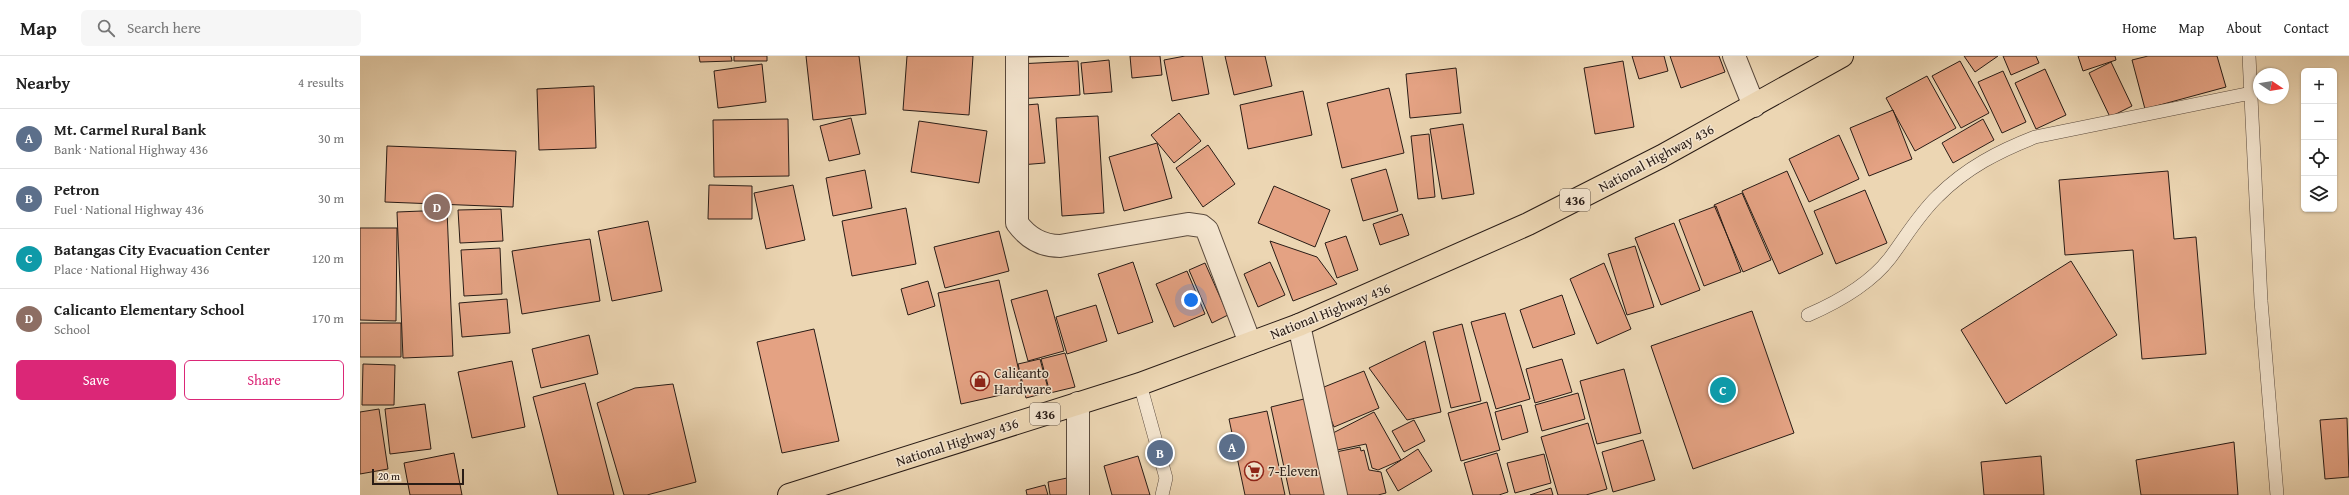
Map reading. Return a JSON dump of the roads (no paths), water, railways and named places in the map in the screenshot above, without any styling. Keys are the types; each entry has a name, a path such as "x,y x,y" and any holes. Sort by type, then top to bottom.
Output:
{"main road":[{"name":"National Highway 436","path":"789,495 1140,384 1299,325 1528,224 1662,156 1842,56"}],"street":[{"path":"1017,56 1017,223 1022,230 1040,243 1051,246 1188,224 1202,226 1207,230 1250,343"},
{"path":"1734,56 1754,106"},
{"path":"1299,325 1336,495"},
{"path":"1078,403 1078,495"}],"lane":[{"path":"2249,56 2261,301 2277,495"},
{"path":"1808,315 1857,289 1889,260 1937,196 1968,170 2004,149 2035,137 2251,93"},
{"path":"1140,384 1166,478 1162,495"}],"place":[{"name":"Calicanto Elementary School","path":"437,207"},
{"name":"Calicanto Hardware","path":"980,381"},
{"name":"Batangas City Evacuation Center","path":"1723,390"},
{"name":"Mt. Carmel Rural Bank","path":"1232,447"},
{"name":"Petron","path":"1160,453"},
{"name":"7-Eleven","path":"1254,471"}]}
